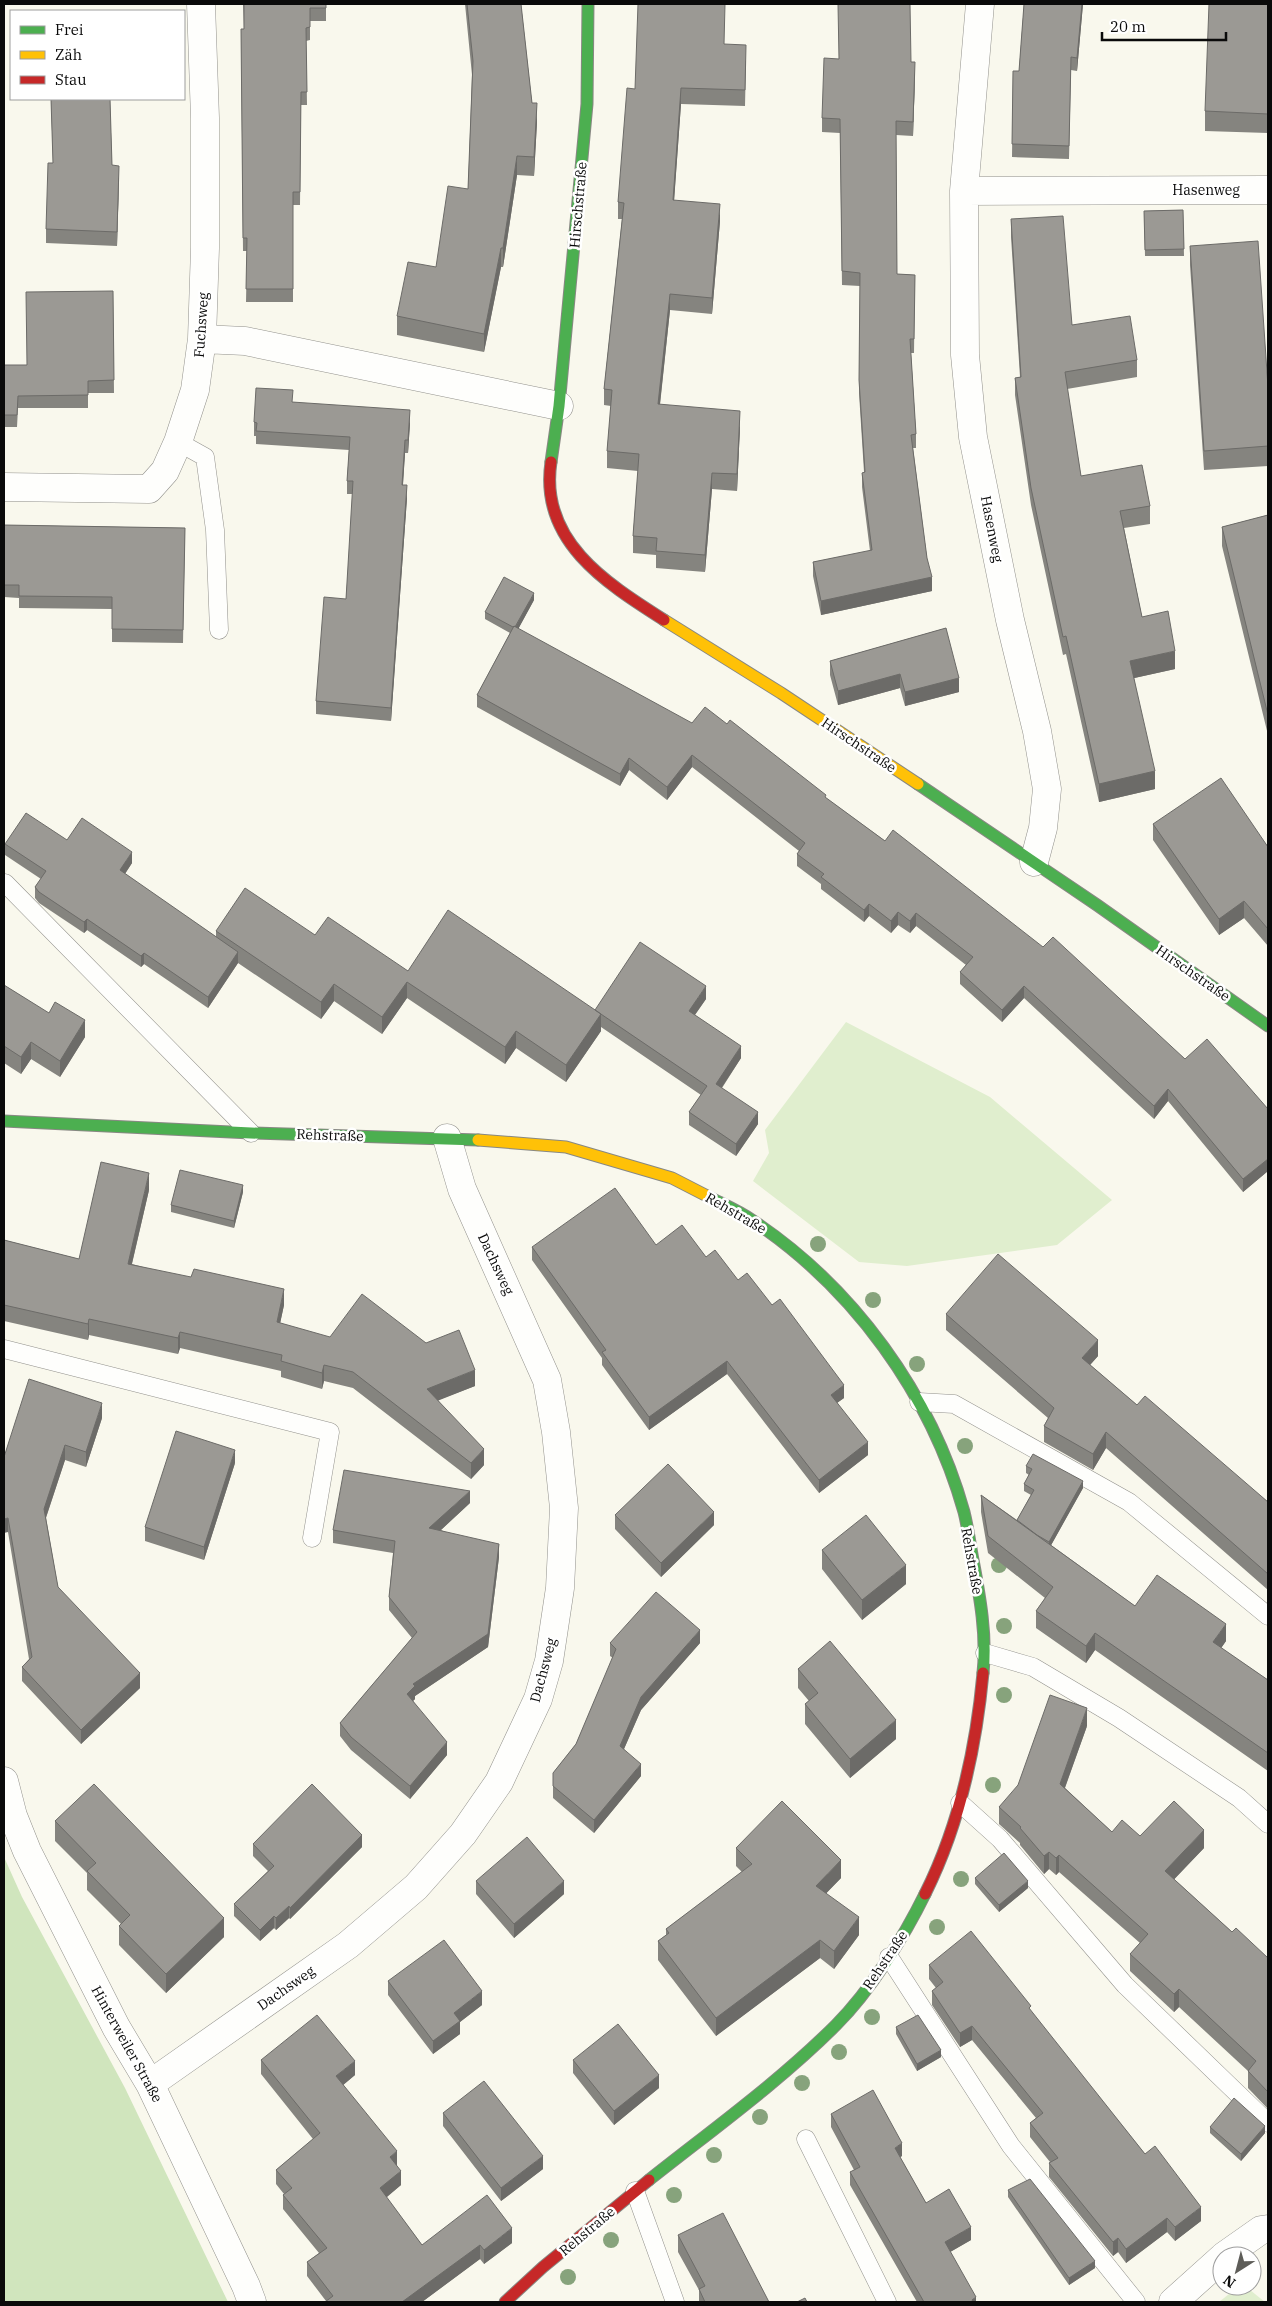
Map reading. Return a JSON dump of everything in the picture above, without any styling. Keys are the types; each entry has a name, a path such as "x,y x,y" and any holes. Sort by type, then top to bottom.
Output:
{"street":[{"name":"Fuchsweg","path":"4,487 149,489 165,471 178,442 195,390 202,339 205,248 205,128 201,4"},
{"name":"Hirschstraße","path":"588,4 587,104 559,406 550,467 550,502 557,523 583,560 617,590 781,693 1034,862 1268,1026"},
{"name":"Hasenweg","path":"980,4 964,192 965,355 973,437 1010,620 1037,731 1047,789 1043,828 1034,862"},
{"name":"Hasenweg","path":"964,192 1268,190"},
{"path":"202,339 245,341 559,406"},
{"name":"Rehstraße","path":"4,1121 251,1133 447,1138 566,1147 672,1178 751,1219 792,1250 826,1280 865,1322 894,1362 919,1402 943,1454 964,1512 977,1580 984,1653 980,1705 960,1802 939,1866 918,1909 867,1989 836,2025 776,2078 634,2191 543,2267 505,2302"},
{"name":"Dachsweg","path":"150,2084 348,1945 416,1887 463,1834 499,1782 538,1699 549,1661 560,1588 564,1508 556,1432 547,1380 462,1189 447,1138"},
{"name":"Hinterweiler Straße","path":"4,1784 13,1816 27,1851 116,2027 150,2084 252,2302"},
{"path":"1238,2246 1261,2230 1268,2229"},
{"path":"1172,2302 1212,2267"}],"lane":[{"path":"178,442 205,457 215,530 219,630"},
{"path":"5,883 251,1133"},
{"path":"4,1349 330,1432 312,1538"},
{"path":"919,1402 954,1404 1129,1502 1268,1616"},
{"path":"984,1653 1033,1668 1120,1718 1239,1798 1268,1824"},
{"path":"960,1802 1000,1839 1125,1985 1268,2123"},
{"path":"889,1957 1011,2146 1136,2302"},
{"path":"806,2139 887,2302"},
{"path":"634,2191 675,2302"}],"green space":[{"path":"846,1022 990,1097 1112,1200 1057,1245 907,1266 859,1262 753,1181 769,1153 765,1130"},
{"path":"4,1857 22,1897 125,2088 228,2302 4,2302"},
{"path":"1226,2296 1258,2296 1265,2302 1219,2302"}],"building":[{"path":"244,4 326,4 326,8 310,8 310,27 306,28 307,92 301,92 300,192 293,192 293,289 246,289 247,238 243,238 241,29 244,29"},
{"path":"467,4 521,4 532,103 537,103 534,157 517,156 503,248 501,248 484,334 397,316 408,262 436,267 448,186 468,189 473,61"},
{"path":"638,4 725,4 724,44 746,45 745,90 681,88 673,200 720,204 712,298 670,294 658,404 740,411 737,474 712,473 705,555 656,551 657,538 633,536 639,454 607,451 612,390 604,389 624,203 618,202 627,88 635,89"},
{"path":"838,4 910,4 911,62 915,62 913,122 896,121 897,274 915,275 914,339 910,339 916,434 911,435 927,558 932,577 821,601 813,562 872,550 862,473 865,472 859,380 860,273 842,271 840,119 822,118 824,58 839,59"},
{"path":"1024,4 1082,4 1077,58 1071,57 1069,146 1012,144 1013,71 1019,71"},
{"path":"1209,4 1268,4 1268,114 1205,111"},
{"path":"51,100 110,100 112,165 119,166 117,232 46,229 48,163 53,163"},
{"path":"1183,210 1184,249 1145,250 1144,211"},
{"path":"1063,216 1072,325 1130,316 1137,360 1065,372 1081,476 1142,465 1150,506 1120,511 1142,617 1168,611 1175,651 1130,661 1155,771 1099,784 1066,636 1063,637 1031,488 1015,378 1021,377 1011,219"},
{"path":"1258,241 1268,387 1268,446 1204,451 1190,246"},
{"path":"113,291 114,380 88,381 88,395 18,396 17,415 4,415 4,365 27,365 26,292"},
{"path":"256,388 293,390 292,402 410,410 408,440 405,440 402,485 407,485 391,708 316,701 324,597 346,599 353,481 347,481 350,437 256,431 257,423 254,422"},
{"path":"1268,515 1268,715 1222,527"},
{"path":"4,525 185,528 183,630 112,629 112,597 19,596 19,585 4,585"},
{"path":"504,577 534,593 515,627 485,612"},
{"path":"514,626 692,723 705,707 727,724 730,720 826,795 825,797 885,841 893,830 1043,947 1053,937 1185,1059 1207,1039 1268,1109 1268,1159 1243,1179 1168,1089 1154,1106 1024,986 1002,1010 960,972 973,957 916,913 910,921 898,912 891,921 869,904 864,910 821,877 824,874 797,854 805,843 692,755 667,787 629,758 620,774 477,695"},
{"path":"946,628 959,678 905,692 900,674 838,691 830,661"},
{"path":"1221,778 1268,847 1268,929 1244,901 1219,919 1153,824"},
{"path":"26,813 67,840 82,818 132,852 120,870 238,952 208,997 144,953 141,956 87,919 84,922 39,892 35,887 46,871 5,844"},
{"path":"245,888 315,935 328,917 408,971 448,910 601,1014 566,1065 516,1031 505,1047 407,982 382,1017 334,984 321,1002 216,931"},
{"path":"640,942 706,986 689,1011 741,1046 716,1084 758,1112 736,1144 689,1112 707,1086 595,1010"},
{"path":"4,985 49,1013 55,1002 85,1020 60,1061 31,1042 21,1057 4,1046"},
{"path":"101,1162 149,1173 128,1264 191,1277 194,1269 284,1289 277,1322 330,1337 362,1294 426,1343 459,1330 475,1370 427,1389 484,1449 471,1463 353,1372 324,1365 322,1373 281,1361 282,1355 180,1332 178,1338 89,1319 88,1324 4,1305 4,1240 79,1259"},
{"path":"180,1170 243,1185 234,1221 171,1205"},
{"path":"615,1188 656,1245 682,1225 706,1257 715,1250 738,1280 747,1273 772,1305 780,1299 844,1385 831,1395 868,1442 819,1480 727,1361 649,1417 602,1352 606,1350 532,1247"},
{"path":"998,1254 1098,1340 1082,1358 1137,1405 1145,1396 1268,1502 1268,1574 1106,1432 1093,1454 1044,1426 1054,1408 946,1314"},
{"path":"29,1379 102,1403 86,1452 65,1445 44,1509 58,1587 140,1673 81,1730 22,1667 32,1657 8,1518 4,1519 4,1457"},
{"path":"176,1431 235,1450 204,1547 145,1527"},
{"path":"1033,1454 1083,1481 1049,1542 1017,1520 1034,1490 1024,1484 1032,1469 1026,1466"},
{"path":"668,1464 714,1512 661,1563 615,1515"},
{"path":"344,1470 470,1491 429,1528 499,1544 488,1634 413,1684 415,1686 407,1694 447,1742 410,1786 351,1737 340,1723 417,1632 389,1597 395,1541 333,1530"},
{"path":"981,1495 1135,1606 1157,1575 1226,1624 1213,1642 1268,1680 1268,1753 1095,1633 1086,1646 1036,1611 1053,1587 988,1536"},
{"path":"866,1515 906,1565 862,1600 822,1550"},
{"path":"656,1592 700,1630 641,1697 620,1746 641,1764 594,1820 553,1786 553,1773 576,1744 616,1649 610,1643"},
{"path":"830,1641 896,1720 850,1759 805,1704 818,1693 798,1669"},
{"path":"1050,1695 1087,1708 1060,1784 1112,1832 1122,1820 1140,1836 1174,1801 1204,1830 1165,1871 1232,1932 1236,1928 1268,1958 1268,2092 1248,2071 1256,2061 1179,1989 1174,1994 1130,1954 1148,1934 1059,1855 1056,1858 1049,1852 1044,1856 1021,1827 999,1807 1018,1785"},
{"path":"94,1784 224,1918 166,1974 119,1926 130,1915 87,1871 96,1863 55,1821"},
{"path":"312,1784 362,1835 290,1908 289,1906 276,1918 274,1916 260,1930 234,1904 274,1866 253,1844"},
{"path":"782,1801 841,1860 816,1886 859,1917 834,1951 820,1940 716,2018 658,1941 669,1933 666,1929 752,1864 736,1848"},
{"path":"527,1837 564,1881 514,1924 476,1881"},
{"path":"1004,1853 1028,1881 999,1905 975,1878"},
{"path":"971,1931 1031,2006 1029,2008 1145,2154 1155,2146 1201,2207 1175,2227 1167,2218 1126,2249 1118,2238 1113,2242 1049,2163 1058,2158 1030,2123 1043,2113 972,2026 960,2033 932,1991 943,1982 929,1965"},
{"path":"444,1940 482,1991 454,2013 460,2021 433,2041 388,1981"},
{"path":"317,2015 355,2061 336,2076 397,2151 390,2157 401,2171 380,2188 422,2245 487,2195 512,2228 484,2250 480,2245 402,2302 325,2302 333,2296 307,2262 327,2248 283,2195 292,2188 276,2170 320,2133 261,2060"},
{"path":"918,2015 941,2050 917,2064 896,2027"},
{"path":"618,2024 659,2075 614,2111 573,2060"},
{"path":"484,2081 543,2156 501,2188 443,2113"},
{"path":"873,2090 902,2143 895,2148 926,2203 949,2189 971,2227 945,2242 976,2297 972,2300 973,2302 924,2302 850,2172 860,2167 831,2114"},
{"path":"1234,2098 1265,2126 1241,2154 1210,2127"},
{"path":"1030,2179 1095,2261 1069,2278 1008,2190"},
{"path":"723,2213 769,2302 705,2302 699,2289 705,2286 678,2235"},
{"path":"805,2298 807,2302 797,2302"}],"traffic: fast":[{"path":"551,462 559,406 587,104 588,4"},
{"path":"918,784 1097,905 1268,1026"},
{"path":"4,1121 251,1133 478,1140"},
{"path":"711,1198 752,1220 789,1247 823,1277 855,1311 909,1385 931,1426 950,1468 964,1512 982,1616 983,1673"},
{"path":"649,2180 768,2086 836,2025 874,1980 907,1928 925,1894"}],"traffic: slow":[{"path":"664,620 781,693 918,784"},
{"path":"478,1140 566,1147 672,1178 711,1198"}],"traffic: jam":[{"path":"551,462 550,490 555,515 566,537 581,557 600,575 620,591 664,620"},
{"path":"925,1894 947,1841 964,1786 976,1730 983,1673"},
{"path":"505,2302 543,2267 649,2180"}]}
